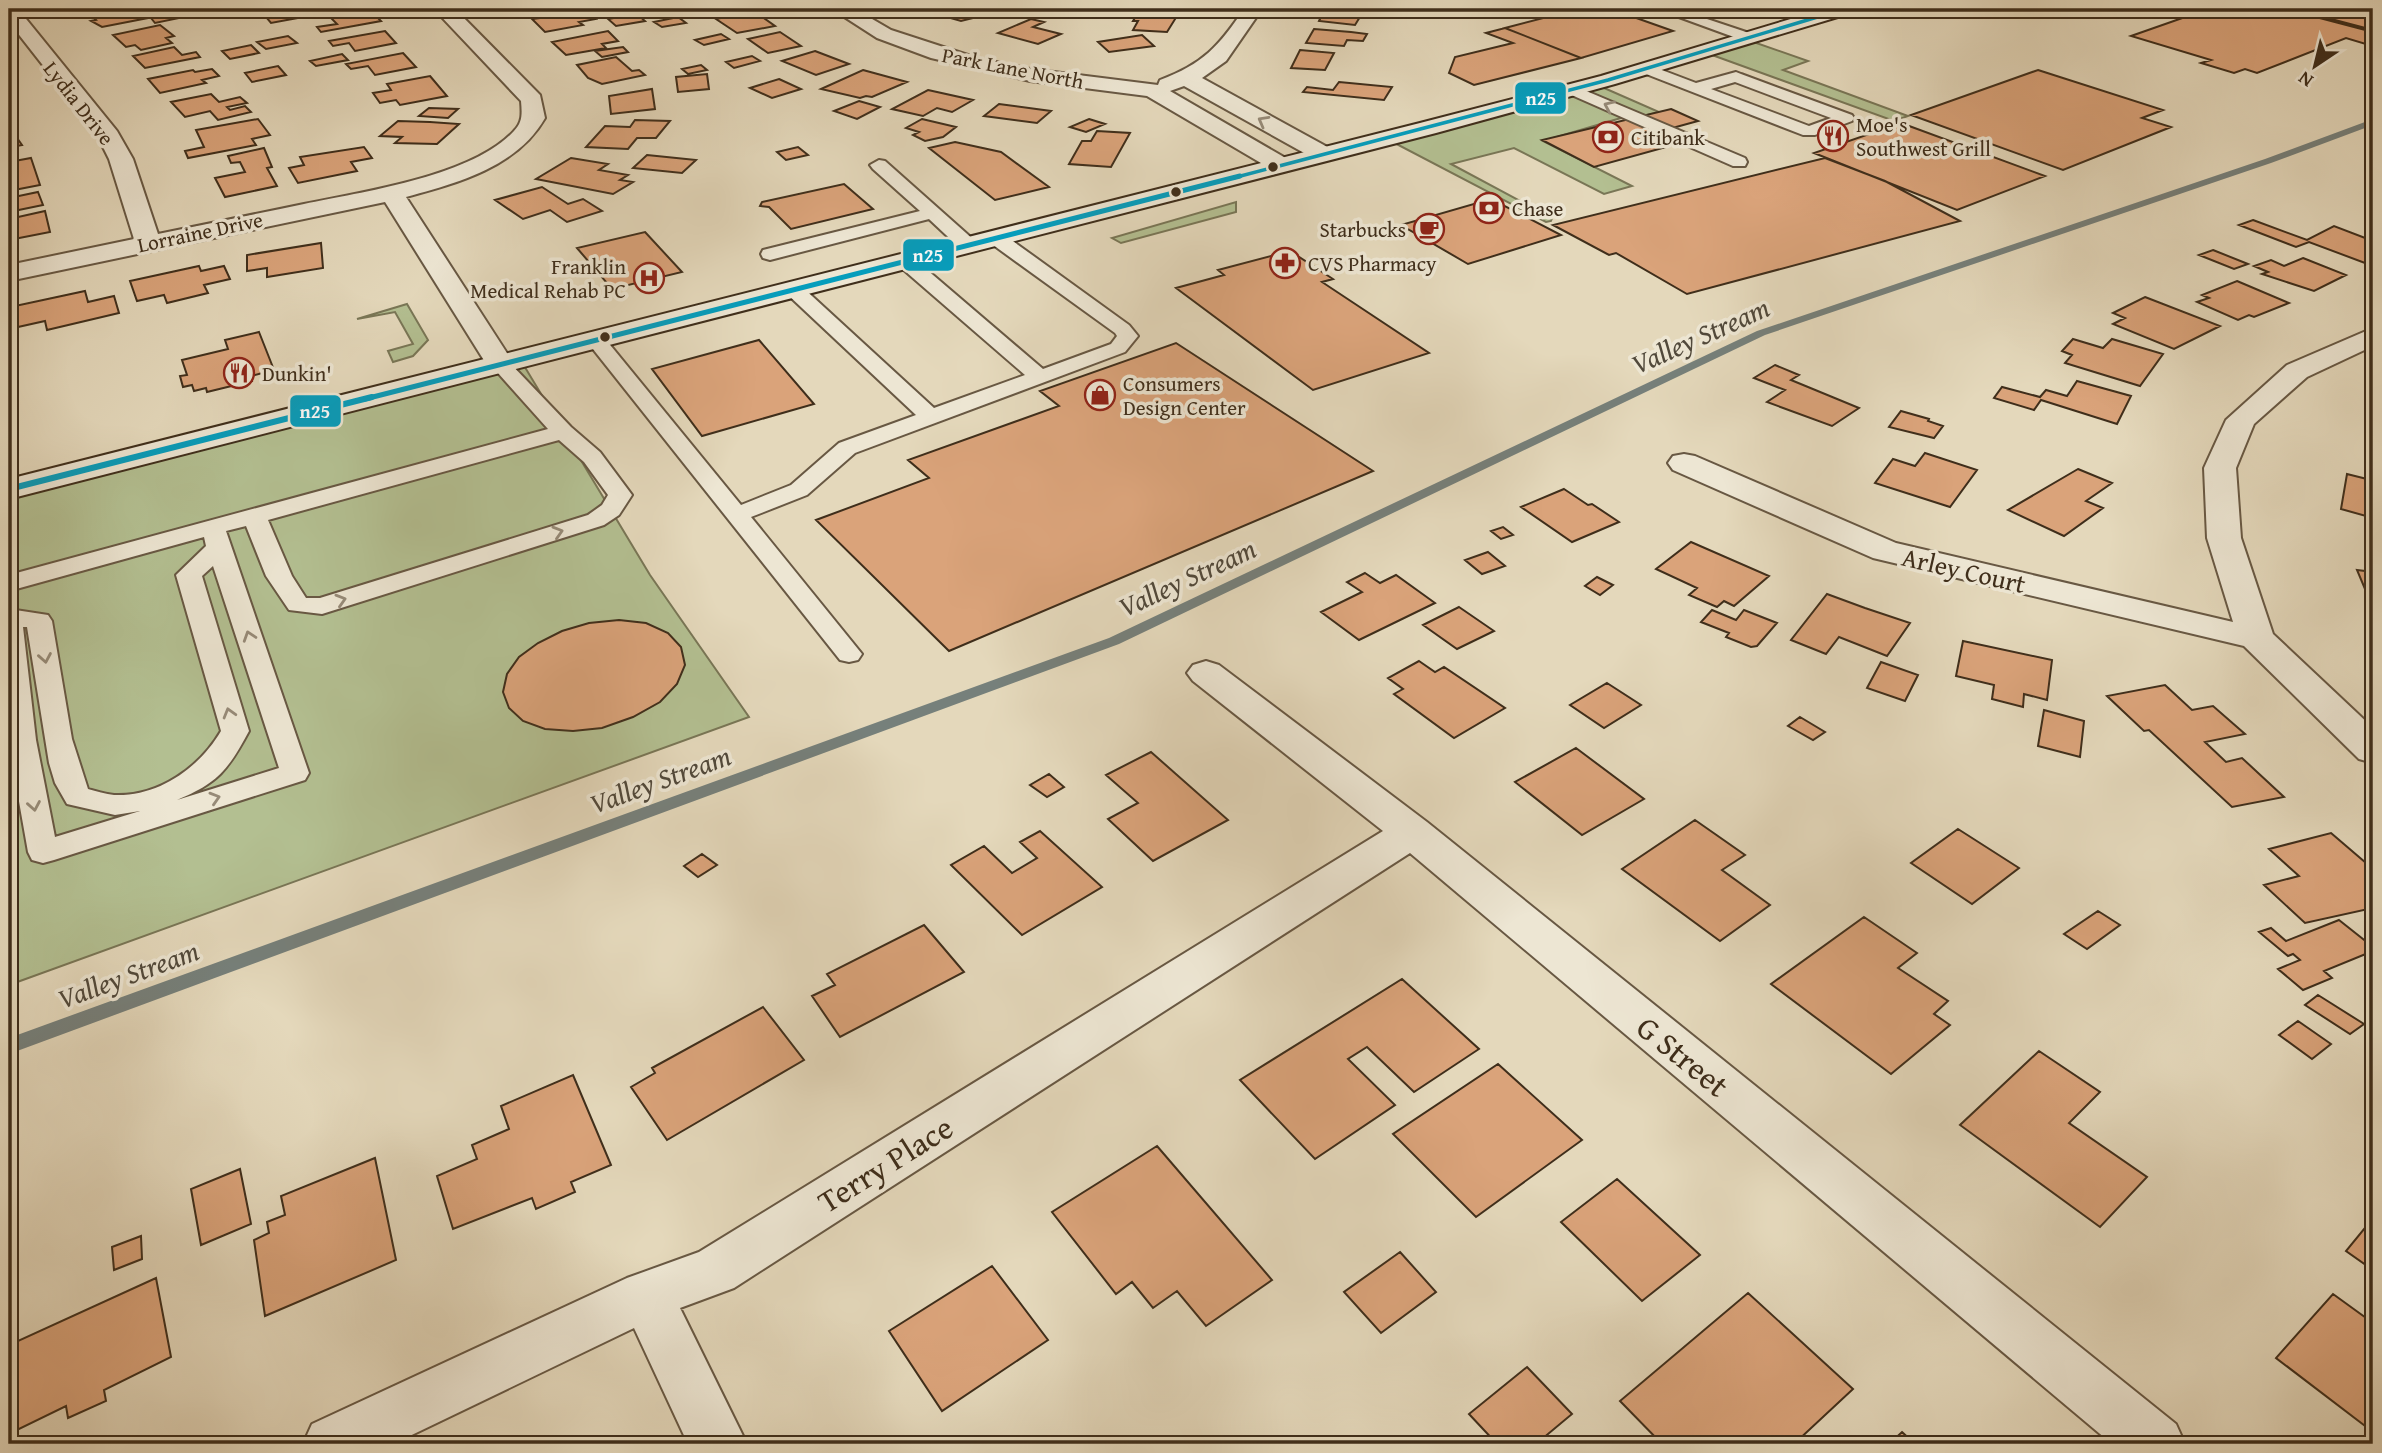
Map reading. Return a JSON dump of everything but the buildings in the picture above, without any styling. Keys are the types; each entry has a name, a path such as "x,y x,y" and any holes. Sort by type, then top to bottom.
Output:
{"street":[{"name":"Lorraine Drive","path":"9,273 392,193 442,180 481,164 513,144 531,124 535,107 532,100 444,9"},
{"name":"Park Lane North","path":"842,9 884,34 963,61 1030,75 1153,90"},
{"path":"1153,90 1188,79 1207,69 1223,54 1253,9"},
{"path":"9,489 1595,84 1844,9"},
{"name":"Lydia Drive","path":"9,10 106,131 121,159 148,243"},
{"path":"1188,79 1323,154"},
{"path":"1153,90 1282,165"},
{"path":"392,193 500,364"},
{"path":"2373,336 2297,371 2241,420 2220,468 2224,538 2256,638 2373,750"},
{"name":"Arley Court","path":"1684,463 1885,551 2256,638"},
{"name":"G Street","path":"1206,673 1412,832 2156,1444"},
{"name":"Terry Place","path":"332,1444 646,1294 715,1271 1412,832"},
{"path":"646,1294 718,1444"}],"lane":[{"path":"1664,9 1747,37"},
{"path":"1686,16 1710,9"},
{"path":"1646,69 1808,132 1846,118 1736,77 1696,88"},
{"path":"1572,90 1743,156 1595,84"},
{"path":"879,165 968,245"},
{"path":"770,254 933,214"},
{"path":"736,514 791,495 807,485 846,448 1118,348 1128,335 996,238"},
{"path":"905,261 1040,377"},
{"path":"793,289 931,417"},
{"path":"595,339 849,654"},
{"path":"255,518 279,576 298,605 322,606 596,520 611,510 620,495 592,457 563,432 500,364"},
{"path":"9,583 216,538 255,518 563,432"},
{"path":"216,538 295,773 43,852 22,740 9,617 39,621 63,761 69,786 77,797 115,805 150,799 195,781 219,758 235,731 189,575 216,538"}],"green space":[{"path":"1742,38 1808,61 1783,70 1908,116 1894,121 1701,51"},
{"path":"1595,84 1659,112 1644,116 1580,88"},
{"path":"1572,90 1631,115 1543,141 1632,186 1604,194 1514,148 1451,164 1552,218 1551,221 1546,222 1385,138"},
{"path":"1236,202 1236,212 1121,243 1112,238"},
{"path":"407,304 428,340 413,356 393,362 388,351 413,344 395,312 357,319"},
{"path":"520,359 650,575 749,717 9,985 9,489"}],"waterway":[{"name":"Valley Stream","path":"9,1046 1114,641 1761,333 2268,161 2373,122"}],"transit line":[{"name":"n25","path":"9,489 1428,128 1608,80 1844,9"}],"place":[{"name":"Moe's Southwest Grill","path":"1833,136"},
{"name":"Citibank","path":"1608,137"},
{"name":"Chase","path":"1489,208"},
{"name":"Starbucks","path":"1429,229"},
{"name":"CVS Pharmacy","path":"1285,263"},
{"name":"Franklin Medical Rehab PC","path":"649,278"},
{"name":"Dunkin'","path":"239,373"},
{"name":"Consumers Design Center","path":"1100,395"}]}
